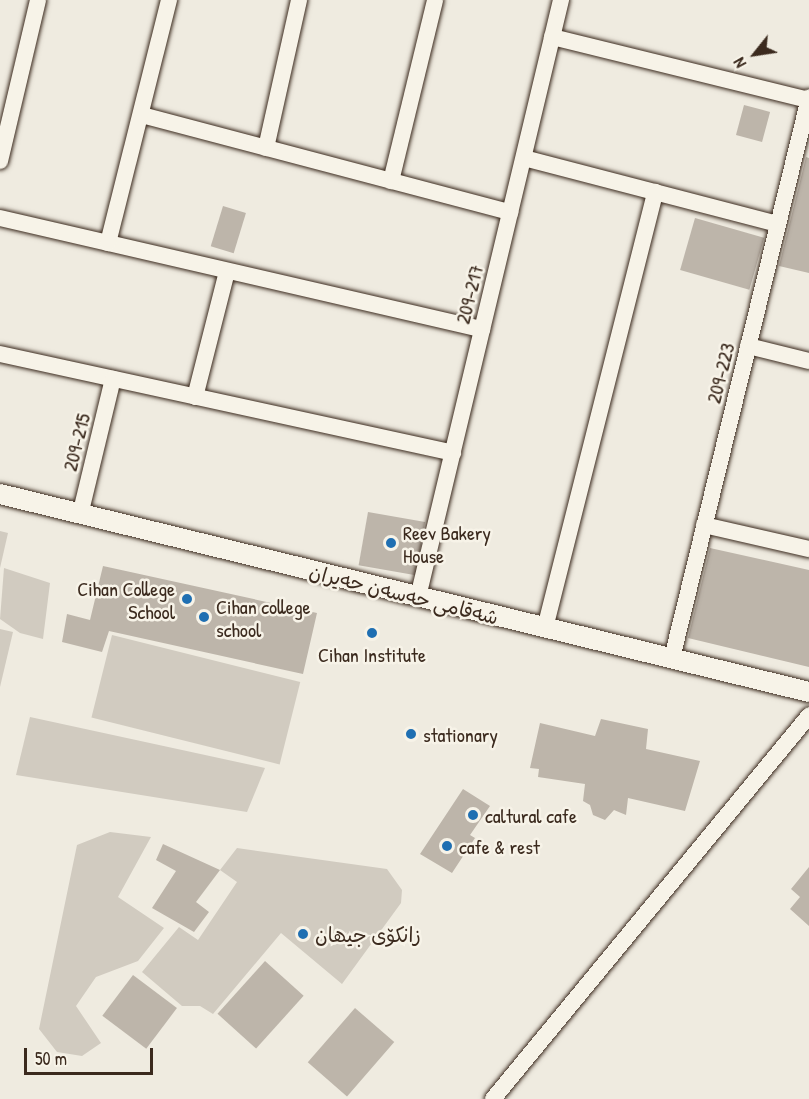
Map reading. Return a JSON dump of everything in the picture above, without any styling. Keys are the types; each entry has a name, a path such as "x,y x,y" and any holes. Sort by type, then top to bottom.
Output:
{"street":[{"path":"0,162 38,0"},
{"path":"108,243 142,115 169,0"},
{"path":"266,148 299,0"},
{"path":"391,181 435,0"},
{"name":"209-217","path":"418,597 561,0"},
{"path":"552,37 809,99"},
{"name":"209-223","path":"672,658 809,99"},
{"path":"142,115 510,212"},
{"path":"524,158 778,224"},
{"path":"545,628 655,192"},
{"path":"0,218 482,329"},
{"path":"195,397 227,270"},
{"path":"748,346 809,361"},
{"path":"0,354 453,453"},
{"name":"209-215","path":"80,515 113,379"},
{"name":"شەقامی حەسەن حەیران","path":"0,495 809,692"},
{"path":"705,525 809,549"},
{"path":"493,1099 809,715"}],"shaded area":[{"path":"0,531 8,533 0,568"},
{"path":"4,568 50,583 43,639 20,633 0,619"},
{"path":"0,629 13,632 0,687"},
{"path":"112,635 300,682 280,764 91,717"},
{"path":"30,717 265,768 247,812 16,775"},
{"path":"110,832 151,837 118,897 164,928 138,961 96,977 76,1006 101,1043 82,1056 57,1052 39,1029 77,845"},
{"path":"237,848 387,869 402,890 401,903 342,984 281,933 213,1014 200,1006 182,1006 142,972 179,927 198,940 237,882 220,870"}],"building":[{"path":"744,105 770,112 762,142 736,135"},
{"path":"806,157 809,158 809,273 779,266"},
{"path":"223,206 246,213 234,253 211,246"},
{"path":"695,218 764,238 749,290 680,270"},
{"name":"Reev Bakery House","path":"368,512 425,522 416,575 359,565"},
{"path":"710,548 809,570 809,667 688,638"},
{"name":"Cihan college school","path":"103,566 317,613 303,674 109,631 102,652 62,642 67,614 90,620"},
{"path":"601,719 648,729 646,749 700,761 685,811 628,798 626,815 614,810 605,820 593,815 590,805 583,801 585,784 538,777 539,769 530,768 540,723 595,736"},
{"path":"463,789 490,806 470,835 475,838 452,873 420,854"},
{"path":"163,844 220,870 196,902 209,912 194,932 152,908 176,871 156,860"},
{"path":"809,867 809,926 790,909 800,897 791,889"},
{"path":"265,961 304,996 256,1049 217,1014"},
{"path":"133,975 177,1008 146,1049 102,1016"},
{"path":"355,1008 394,1042 347,1096 308,1062"}],"place":[{"name":"Reev Bakery House","path":"391,543"},
{"name":"Cihan College School","path":"187,599"},
{"name":"Cihan college school","path":"204,617"},
{"name":"Cihan Institute","path":"372,633"},
{"name":"stationary","path":"411,734"},
{"name":"caltural cafe","path":"473,815"},
{"name":"cafe & rest","path":"447,846"},
{"name":"زانکۆی جیھان","path":"303,934"}]}
